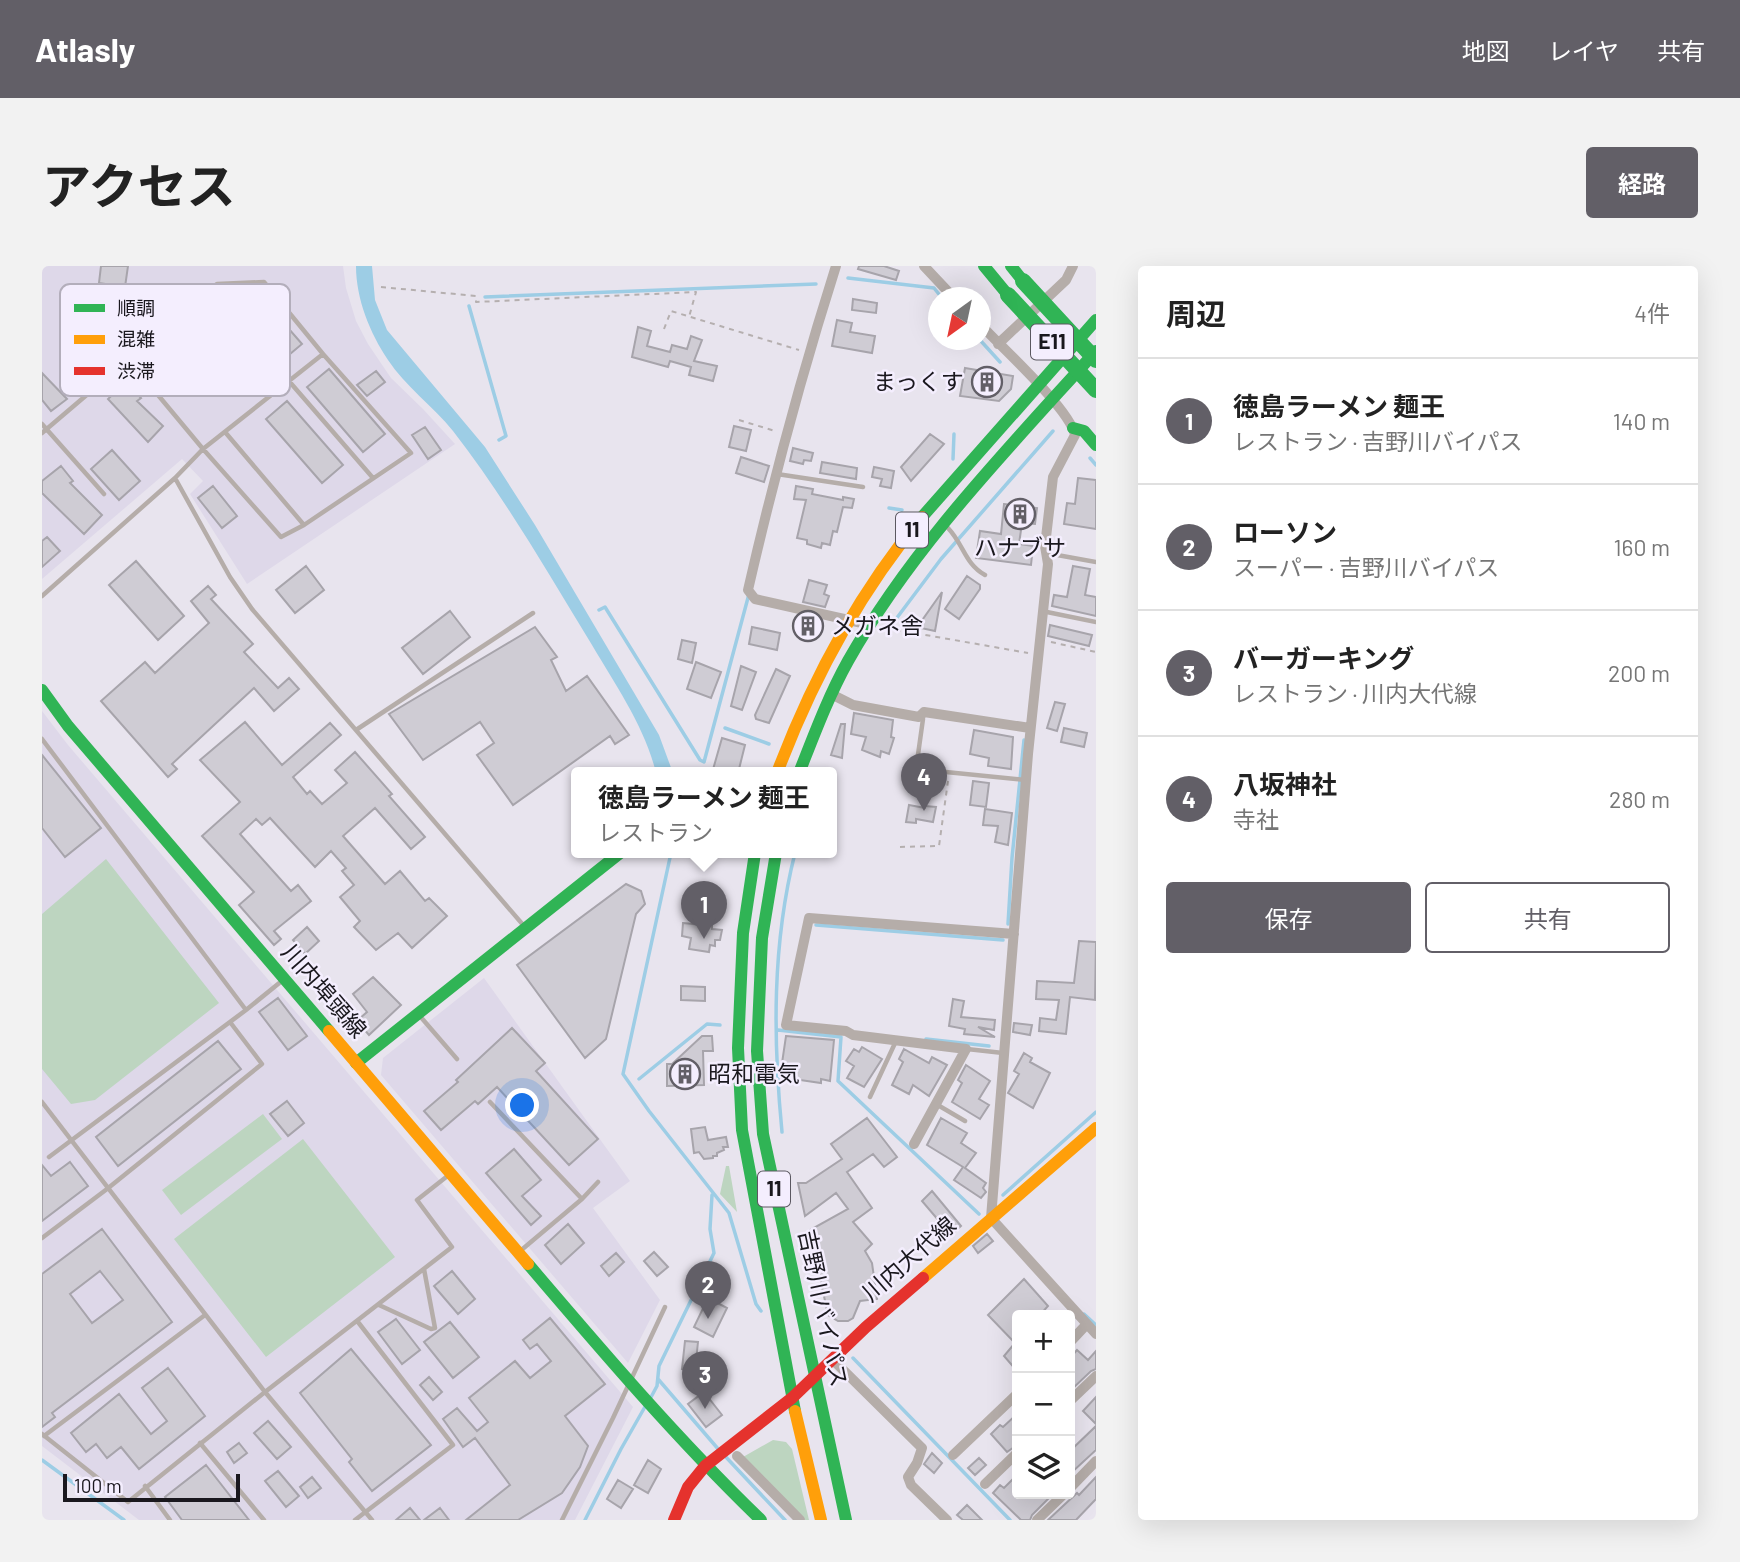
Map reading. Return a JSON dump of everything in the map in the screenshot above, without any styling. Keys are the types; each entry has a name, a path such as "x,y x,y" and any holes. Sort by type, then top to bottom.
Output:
{"main road":[{"name":"E11","path":"984,266 1096,390"},
{"name":"E11","path":"1011,266 1096,360"},
{"name":"11","path":"779,767 797,719 830,652 861,599 902,543 1096,320"},
{"name":"11","path":"801,767 831,694 871,625 911,567 1096,351"},
{"path":"1073,428 1084,432 1096,445"},
{"name":"川内埠頭線","path":"42,690 68,726 356,1063 614,858"},
{"name":"吉野川バイパス","path":"754,858 743,933 738,1048 741,1130 792,1398 821,1520"},
{"name":"吉野川バイパス","path":"775,858 762,938 757,1051 762,1134 846,1520"},
{"path":"356,1063 654,1410 705,1466 761,1520"},
{"name":"川内大代線","path":"674,1520 688,1487 705,1466 728,1453 792,1398 866,1327 1094,1133"}],"street":[{"path":"836,266 808,353 748,590 755,599 871,625"},
{"path":"924,266 944,287"},
{"path":"998,344 1069,269"},
{"path":"991,336 1053,400 1073,428 1073,441 1054,477 1045,546 1048,564 1030,728 991,1218 1096,1334"},
{"path":"831,694 853,705 919,718 924,712 1030,728"},
{"path":"914,1144 966,1049 786,1025 809,918 1014,934"},
{"path":"1075,1337 1086,1325"},
{"path":"832,1359 922,1448 908,1477 911,1485 939,1517"},
{"path":"1075,1396 1096,1376"},
{"path":"953,1455 1012,1399"},
{"path":"728,1453 800,1520"},
{"path":"985,1484 1012,1457"},
{"path":"1075,1483 1096,1461"},
{"path":"1037,1520 1059,1499"}],"lane":[{"path":"217,284 266,284"},
{"path":"159,396 281,537 304,525 411,453 290,314"},
{"path":"290,380 323,354"},
{"path":"290,382 373,478"},
{"path":"44,431 85,396"},
{"path":"42,596 175,478 203,449 270,396"},
{"path":"42,424 44,431 104,494"},
{"path":"225,431 304,525"},
{"path":"776,473 863,487"},
{"path":"175,478 230,577 252,609 525,927"},
{"path":"945,525 958,540 973,569 985,575"},
{"path":"1046,553 1096,562"},
{"path":"1042,611 1096,622"},
{"path":"356,730 533,612"},
{"path":"919,718 923,719 916,769 1026,780"},
{"path":"42,739 246,1010"},
{"path":"49,1157 246,1010 283,979"},
{"path":"418,1014 457,1059"},
{"path":"42,1238 262,1064 229,1022"},
{"path":"870,1097 896,1041"},
{"path":"966,1049 1004,1054"},
{"path":"42,1102 265,1392 372,1520"},
{"path":"490,1102 582,1199"},
{"path":"936,1104 964,1121"},
{"path":"205,1315 43,1435 128,1502 452,1247 417,1200 450,1174"},
{"path":"518,1253 598,1182"},
{"path":"379,1305 431,1329 435,1328 424,1269"},
{"path":"562,1520 634,1387 665,1307"},
{"path":"355,1520 453,1445 358,1322"},
{"path":"200,1443 264,1520"},
{"path":"145,1486 170,1520"}],"path":[{"path":"381,287 476,296 476,302 696,292 689,317"},
{"path":"664,330 671,312 808,353"},
{"path":"739,421 787,434"},
{"path":"871,625 1038,655"},
{"path":"1039,640 1096,652"},
{"path":"901,847 939,846 949,772"}],"shaded area":[{"path":"42,266 343,266 346,288 356,321 368,344 391,378 455,444 247,584 190,494 203,481 182,459 42,579"},
{"path":"42,711 68,745 633,1407 575,1520 139,1520 42,1446"},
{"path":"484,978 630,1181 593,1208 660,1300 628,1363 381,1075 383,1058"}],"green space":[{"path":"106,859 219,1003 95,1100 71,1104 42,1069 42,914"},
{"path":"263,1114 282,1139 181,1215 162,1190"},
{"path":"303,1139 395,1257 266,1357 174,1239"},
{"path":"726,1166 729,1166 737,1212 720,1194"},
{"path":"773,1440 786,1442 792,1449 809,1520 805,1520 743,1457"}],"water":[{"path":"356,266 372,266 375,300 387,330 485,447 535,525 659,735 671,767 654,767 645,739 629,707 490,483 453,431 403,379 381,350 361,303"}],"building":[{"path":"101,266 128,266 125,284 99,283"},
{"path":"859,266 884,266 899,271 896,280 858,269"},
{"path":"853,299 877,303 876,313 852,310"},
{"path":"837,320 852,323 850,332 875,336 872,353 832,346"},
{"path":"638,327 651,331 647,346 670,352 672,345 687,349 691,336 702,340 694,361 717,366 713,381 689,375 691,367 670,361 668,367 632,357"},
{"path":"290,330 302,344 290,354"},
{"name":"まっくす","path":"965,368 1013,376 1011,389 999,401 960,396"},
{"path":"329,369 385,434 363,452 307,387"},
{"path":"376,371 385,382 367,396 357,385"},
{"path":"42,373 60,392 60,396 67,399 51,411 42,400"},
{"path":"111,396 139,396 141,398 137,401 163,426 148,442 108,399"},
{"path":"287,401 343,465 322,483 266,419"},
{"path":"734,426 751,430 746,451 729,447"},
{"path":"425,427 441,450 428,459 412,435"},
{"path":"930,434 944,444 911,481 901,467"},
{"path":"793,448 813,453 811,461 804,460 803,464 790,461"},
{"path":"112,450 140,481 119,500 91,469"},
{"path":"741,457 769,466 764,482 736,473"},
{"path":"822,462 857,468 856,479 820,473"},
{"path":"61,466 73,481 70,483 102,515 84,534 42,493 42,481"},
{"path":"874,467 894,471 891,488 880,486 882,479 872,477"},
{"path":"1078,478 1096,480 1096,529 1064,524 1067,503 1075,504"},
{"path":"213,486 237,516 222,528 198,498"},
{"path":"796,486 813,489 812,494 843,500 843,497 854,499 852,508 843,507 837,532 833,531 830,545 822,543 821,548 797,538 806,500 794,499"},
{"path":"1004,504 1037,508 1035,524 1022,523 1019,544 1033,546 1031,565 976,558 980,531 1001,534"},
{"path":"47,537 60,551 42,567 42,541"},
{"path":"136,561 184,616 158,640 109,585"},
{"path":"306,566 324,590 295,613 276,590"},
{"path":"1073,566 1090,569 1085,595 1096,597 1096,616 1052,606 1054,595 1067,597"},
{"path":"967,576 980,585 980,589 959,619 945,609"},
{"path":"809,580 827,585 824,594 829,596 825,607 803,602"},
{"path":"208,586 216,595 211,599 253,644 244,652 278,688 289,678 299,689 274,711 254,688 172,764 177,769 168,777 101,701 145,662 155,673 209,623 191,601"},
{"path":"942,592 935,631 921,628 923,619"},
{"path":"450,611 470,637 423,674 402,648"},
{"name":"メガネ舎","path":"799,616 819,621 817,632 796,631"},
{"path":"1050,625 1092,635 1089,646 1048,636"},
{"path":"535,627 557,657 551,660 566,691 587,676 629,735 615,744 610,736 513,805 477,755 494,743 480,722 423,760 389,714"},
{"path":"752,627 780,633 777,650 749,644"},
{"path":"682,640 696,643 692,663 678,659"},
{"path":"696,662 721,672 711,698 687,689"},
{"path":"741,666 756,672 742,710 731,706"},
{"path":"776,669 790,676 769,723 756,719 755,715"},
{"path":"1055,702 1065,704 1057,731 1047,728"},
{"path":"854,713 893,720 891,737 894,738 889,754 881,751 880,757 862,750 866,737 851,734"},
{"path":"245,722 282,765 330,723 341,735 293,777 307,794 310,791 322,804 347,783 335,770 355,752 425,837 411,849 375,808 343,836 385,884 400,871 425,901 429,898 447,916 412,948 398,933 376,950 354,927 360,921 340,897 354,885 342,871 346,868 331,851 315,867 270,818 262,825 256,819 240,834 291,891 298,885 311,901 274,931 281,939 274,945 239,905 254,892 202,836 240,802 200,760"},
{"path":"841,724 845,724 842,758 831,755"},
{"path":"1064,728 1087,733 1084,747 1061,742"},
{"path":"974,730 1013,737 1011,769 988,766 989,758 970,754"},
{"path":"722,738 745,745 740,767 714,767"},
{"path":"42,755 101,828 65,857 42,828"},
{"path":"973,781 989,783 986,807 970,805"},
{"path":"909,805 936,807 933,822 916,819 916,823 906,822"},
{"path":"985,809 1012,813 1008,845 995,842 998,826 983,825"},
{"path":"626,884 641,891 645,904 636,914 606,1039 585,1058 517,965"},
{"path":"683,923 712,926 712,929 722,930 720,940 715,940 715,946 710,945 709,952 689,949 691,938 682,936"},
{"path":"307,927 319,941 305,954 293,940"},
{"path":"1079,941 1096,942 1095,1000 1070,997 1066,1034 1039,1031 1040,1018 1056,1020 1059,1000 1036,999 1037,981 1074,983"},
{"path":"373,977 401,1005 369,1035 363,1028 357,1034 350,1027 367,1012 353,994"},
{"path":"681,986 705,987 705,1001 681,1000"},
{"path":"278,998 307,1036 288,1050 259,1012"},
{"path":"953,999 964,1001 961,1017 995,1020 994,1030 978,1027 995,1037 964,1034 965,1029 949,1026"},
{"path":"1014,1023 1032,1025 1030,1035 1013,1032"},
{"path":"512,1028 545,1063 536,1071 598,1139 569,1165 497,1087 478,1104 475,1101 441,1130 424,1111 458,1082 456,1080"},
{"path":"702,1036 712,1036 713,1051 703,1051 704,1085 667,1086 667,1064 672,1064"},
{"path":"786,1036 834,1040 830,1081 821,1079 821,1083 793,1079 791,1064 782,1063"},
{"path":"218,1041 241,1069 118,1166 96,1137"},
{"path":"862,1047 882,1059 864,1087 847,1078 854,1066 846,1061 854,1049 859,1052"},
{"path":"904,1049 929,1063 932,1057 947,1065 929,1096 913,1085 909,1094 892,1085 903,1062 899,1059"},
{"path":"1024,1053 1032,1058 1030,1062 1050,1073 1033,1108 1008,1093 1019,1074 1014,1071"},
{"path":"966,1065 990,1081 979,1099 989,1105 980,1119 952,1102 962,1083 958,1080"},
{"path":"287,1101 304,1123 288,1136 270,1114"},
{"path":"867,1118 897,1157 884,1167 873,1154 847,1172 872,1208 853,1222 872,1244 865,1251 872,1263 877,1299 860,1301 853,1318 838,1321 828,1315 810,1230 848,1209 836,1193 805,1216 798,1183 806,1183 842,1159 831,1144"},
{"path":"941,1118 967,1133 961,1143 976,1153 965,1168 986,1183 983,1188 986,1192 981,1198 954,1180 963,1167 927,1145"},
{"path":"705,1127 708,1140 726,1137 728,1147 723,1147 724,1150 713,1158 704,1159 699,1152 694,1153 691,1129"},
{"path":"514,1149 541,1180 522,1196 541,1216 531,1225 486,1173"},
{"path":"70,1162 88,1186 42,1221 42,1165 51,1176"},
{"path":"932,1191 961,1226 951,1235 922,1201"},
{"path":"568,1224 584,1243 561,1264 545,1245"},
{"path":"102,1229 172,1322 52,1413 55,1417 42,1427 42,1274","holes":["100,1271 123,1300 92,1323 70,1294"]},
{"path":"987,1234 993,1241 978,1253 973,1246"},
{"path":"654,1252 668,1267 657,1276 644,1261"},
{"path":"616,1253 624,1262 609,1276 601,1266"},
{"path":"452,1271 475,1299 458,1314 434,1286"},
{"path":"1024,1279 1048,1306 1044,1310 1012,1310 1012,1340 988,1315"},
{"path":"708,1298 727,1308 713,1337 694,1327"},
{"path":"550,1318 605,1384 565,1416 588,1446 580,1467 562,1493 518,1520 466,1520 510,1485 475,1438 463,1447 443,1419 457,1408 477,1431 488,1422 469,1398 515,1361 530,1378 551,1361 537,1344 530,1349 523,1340"},
{"path":"396,1319 420,1350 402,1364 378,1332"},
{"path":"450,1322 479,1357 453,1378 424,1342"},
{"path":"685,1341 698,1342 695,1370 682,1369"},
{"path":"1012,1347 1012,1365 1004,1356"},
{"path":"351,1349 431,1445 372,1491 349,1462 352,1459 300,1393"},
{"path":"1077,1350 1088,1360 1096,1351 1096,1369 1075,1386 1075,1373"},
{"path":"168,1368 205,1416 139,1469 121,1447 107,1458 96,1444 86,1452 71,1433 119,1394 151,1434 167,1421 142,1388"},
{"path":"429,1377 442,1392 433,1400 420,1385"},
{"path":"704,1392 722,1415 706,1427 688,1404"},
{"path":"1096,1397 1096,1424 1083,1411"},
{"path":"1012,1419 1012,1448 1007,1452 991,1434 1000,1425 1003,1427"},
{"path":"268,1421 291,1447 277,1459 254,1433"},
{"path":"1096,1426 1096,1450 1075,1469 1075,1446"},
{"path":"239,1443 247,1453 234,1463 227,1452"},
{"path":"932,1453 942,1463 934,1473 924,1464"},
{"path":"979,1458 986,1465 975,1475 968,1468"},
{"path":"648,1460 661,1469 648,1493 634,1485"},
{"path":"206,1465 249,1520 182,1520 165,1497"},
{"path":"278,1471 299,1496 286,1507 265,1481"},
{"path":"312,1477 321,1488 308,1498 300,1487"},
{"path":"1096,1477 1096,1499 1076,1520 1048,1520 1071,1499 1075,1499 1077,1493 1079,1495"},
{"path":"618,1480 633,1489 621,1508 607,1499"},
{"path":"1012,1480 1012,1499 1048,1499 1030,1520 1021,1520 993,1493 1000,1485 1004,1488"},
{"path":"967,1505 982,1520 963,1520 957,1515"},
{"path":"410,1508 420,1520 396,1520"},
{"path":"440,1508 449,1520 424,1520"}],"waterway":[{"path":"848,278 928,287"},
{"path":"485,297 816,284"},
{"path":"469,306 506,436 499,440"},
{"path":"989,350 1000,362"},
{"path":"893,623 941,559 1053,431"},
{"path":"953,459 954,434"},
{"path":"1090,458 1096,465"},
{"path":"889,508 902,510"},
{"path":"599,610 605,607 700,760 704,762 749,594"},
{"path":"725,728 769,744"},
{"path":"1008,924 1024,740"},
{"path":"670,858 623,1074 729,1213 756,1304 761,1311"},
{"path":"782,1132 776,992 782,922 794,858"},
{"path":"816,925 1003,940"},
{"path":"639,1079 707,1024 720,1025"},
{"path":"778,1030 841,1037 838,1081 979,1214"},
{"path":"926,1039 989,1046"},
{"path":"1003,1195 1096,1112"},
{"path":"650,1399 657,1386 659,1366 714,1253 710,1229 712,1195"},
{"path":"1084,1314 1096,1325"},
{"path":"853,1358 1010,1520"},
{"path":"658,1379 719,1450"},
{"path":"585,1520 646,1405"},
{"path":"724,1455 785,1520"},
{"path":"42,1460 124,1520"}],"traffic: fast":[{"path":"984,266 1008,295"},
{"path":"1011,266 1023,281"},
{"path":"1023,281 1096,360"},
{"path":"1008,295 1096,390"},
{"path":"922,517 1096,320"},
{"path":"801,767 848,661 902,578 963,500 1096,351"},
{"path":"1073,428 1084,431 1096,445"},
{"path":"42,690 68,726 329,1031"},
{"path":"356,1063 614,858"},
{"path":"754,858 743,933 738,1048 742,1130 795,1411"},
{"path":"775,858 762,938 757,1051 763,1134 846,1520"},
{"path":"528,1264 671,1427 761,1520"}],"traffic: slow":[{"path":"779,767 821,671 857,607 922,517"},
{"path":"329,1031 528,1264"},
{"path":"923,1278 1096,1128"},
{"path":"795,1411 821,1520"}],"traffic: jam":[{"path":"674,1520 688,1487 705,1466 792,1398 866,1327 923,1278"}],"place":[{"name":"まっくす","path":"987,382"},
{"name":"ハナブサ","path":"1020,514"},
{"name":"メガネ舎","path":"808,626"},
{"name":"八坂神社","path":"924,811"},
{"name":"徳島ラーメン 麺王","path":"704,939"},
{"name":"昭和電気","path":"685,1074"},
{"name":"ローソン","path":"708,1319"},
{"name":"バーガーキング","path":"705,1409"}]}
